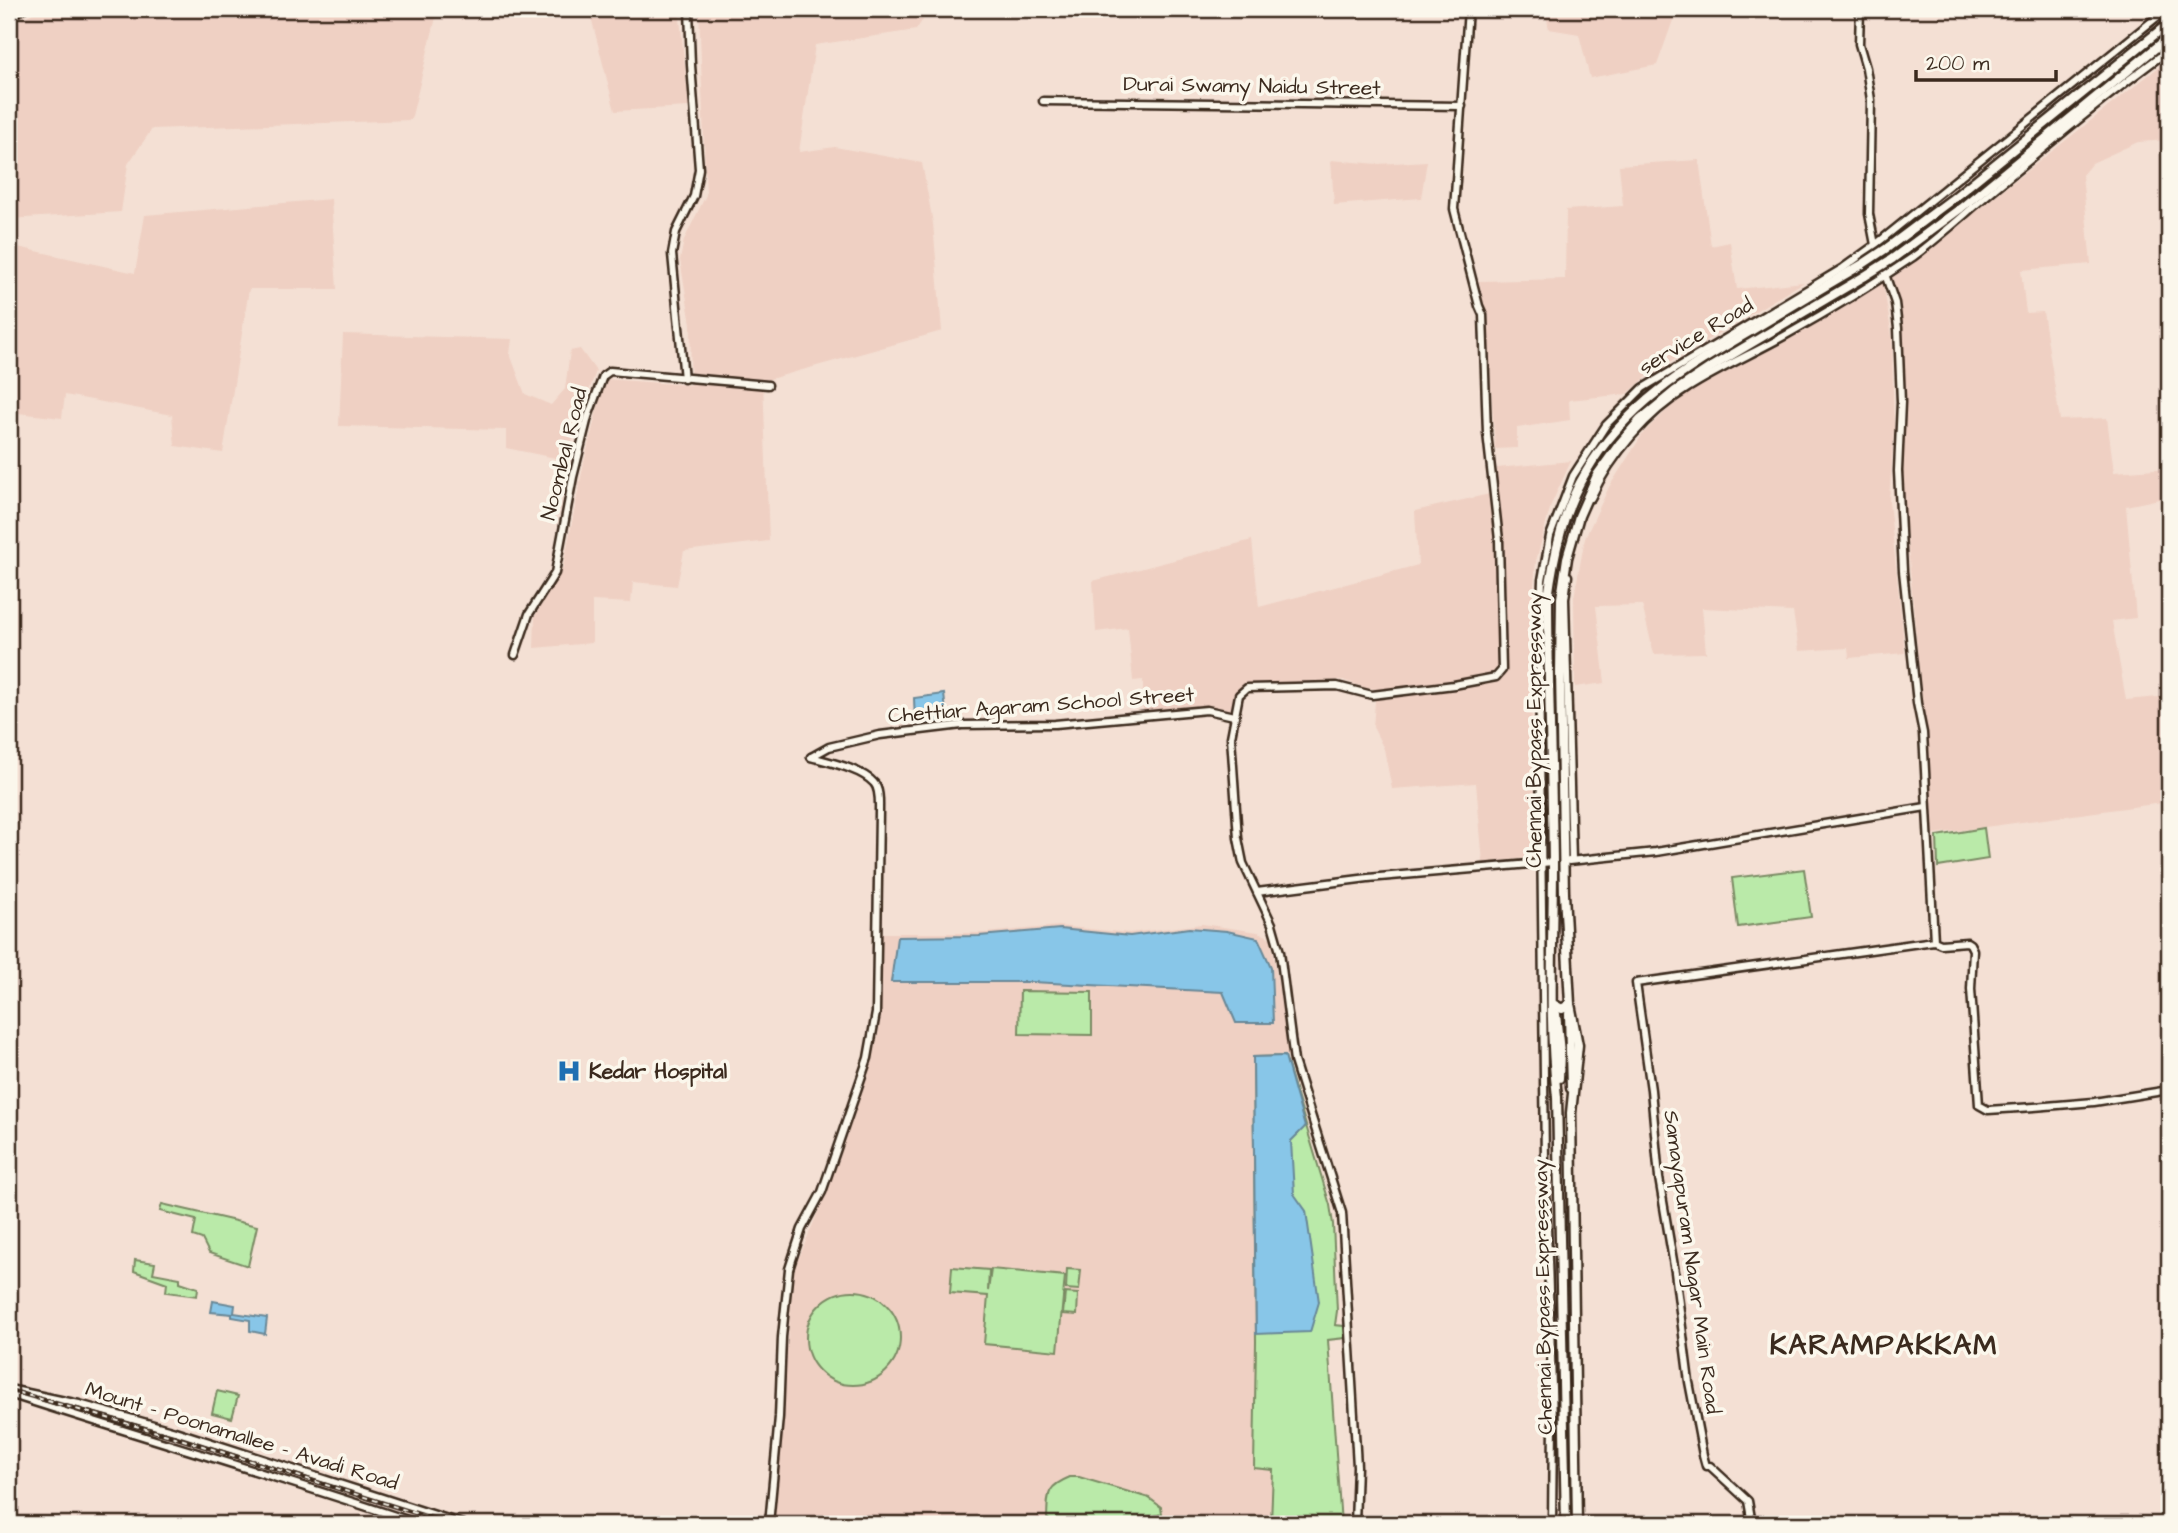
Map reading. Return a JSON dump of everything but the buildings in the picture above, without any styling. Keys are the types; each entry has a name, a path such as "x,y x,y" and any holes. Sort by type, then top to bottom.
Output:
{"highway":[{"name":"Chennai Bypass Expressway","path":"1566,1524 1558,1097 1553,1004 1548,598 1554,556 1566,513 1586,472 1632,412 1668,382 1887,248 1951,200 2169,23"},
{"name":"Chennai Bypass Expressway","path":"1577,1524 1571,1109 1574,1045 1570,1004 1568,861 1560,673 1561,598 1567,558 1579,516 1597,475 1620,443 1640,420 1675,391 1892,259 1961,208 2169,37"},
{"path":"1553,1004 1562,1009 1570,1004"},
{"path":"1557,1109 1571,1109"}],"street":[{"path":"9,17 23,9"},
{"path":"684,379 672,251 676,232 694,199 699,169 689,9"},
{"path":"1355,1524 1357,1466 1342,1213 1294,1061 1280,952 1272,924 1243,863 1238,838 1231,741 1239,695 1247,688 1337,686 1372,695 1496,677 1502,670 1499,540 1487,433 1483,315 1454,209 1468,9"},
{"path":"1860,9 1859,44 1871,100 1869,214 1875,245 1895,303 1898,328 1901,402 1898,471 1903,571 1917,703 1923,733 1934,941 1941,944 1967,942 1972,946 1972,1002 1979,1105 1988,1110 2094,1102 2169,1090"},
{"name":"service Road","path":"1552,1524 1553,1420 1545,1161 1539,660 1542,580 1549,536 1573,476 1606,425 1643,388 1843,268 1875,245 2167,9"},
{"path":"1926,807 1656,852 1568,861 1565,599 1570,559 1576,538 1600,479 1617,454 1643,425 1688,388 1785,336 1913,256 2169,50"},
{"name":"Durai Swamy Naidu Street","path":"1043,101 1462,106"},
{"name":"Noombal Road","path":"515,655 529,614 555,573 573,477 588,416 603,376 610,371 768,384"},
{"name":"Chettiar Agaram School Street","path":"769,1524 789,1269 803,1229 822,1192 864,1070 876,1013 879,811 877,788 874,782 841,765 811,757 829,747 880,735 962,725 1055,724 1207,710 1234,716"},
{"path":"1258,892 1361,878 1553,862"},
{"name":"Samayapuram Nagar Main Road","path":"1752,1524 1748,1501 1710,1466 1706,1466 1703,1455 1689,1382 1675,1272 1659,1178 1651,1090 1636,983 1934,941"},
{"name":"Mount - Poonamallee - Avadi Road","path":"9,1389 79,1404 175,1431 463,1524"},
{"name":"Mount - Poonamallee - Avadi Road","path":"9,1394 291,1481 419,1524"},
{"path":"170,1445 175,1431"}],"shaded area":[{"path":"40,9 438,9 411,120 152,129 128,164 121,212 9,219 9,26"},
{"path":"589,9 679,9 689,107 615,111"},
{"path":"699,9 930,9 916,30 815,45 799,152 835,147 922,163 933,223 942,331 763,381 769,541 684,551 677,586 633,582 631,603 592,601 592,643 534,648 535,616 563,567 584,462 605,379 690,385 691,324 680,260 684,240 706,195"},
{"path":"1344,9 1456,9 1344,16"},
{"path":"1545,9 1677,9 1657,65 1590,78 1579,34 1549,29"},
{"path":"2169,59 2169,140 2138,142 2092,163 2082,175 2091,264 2021,270 2026,313 2043,312 2060,420 2107,418 2114,472 2169,468 2169,497 2126,506 2136,618 2112,621 2126,700 2169,696 2169,802 1934,834 1901,472 1903,356 1891,278"},
{"path":"1331,160 1378,164 1427,161 1421,198 1334,205"},
{"path":"1699,160 1711,246 1730,242 1737,289 1804,282 1649,375 1627,394 1569,400 1570,420 1517,428 1517,448 1495,449 1487,323 1479,281 1565,279 1566,210 1623,206 1619,165"},
{"path":"331,199 337,289 249,289 223,453 175,446 172,415 65,395 62,418 9,412 9,245 135,273 145,215"},
{"path":"1883,282 1892,337 1894,430 1889,501 1905,653 1849,658 1848,648 1799,651 1793,612 1702,608 1706,653 1654,654 1642,605 1596,606 1605,683 1575,687 1574,597 1585,538 1609,487 1644,432 1683,395 1774,347"},
{"path":"343,334 512,339 510,354 525,394 551,405 565,389 570,351 580,349 596,371 565,460 506,448 506,430 339,426"},
{"path":"1571,461 1551,505 1536,561 1529,648 1537,857 1483,863 1476,783 1392,789 1384,749 1373,727 1376,689 1343,680 1245,685 1231,711 1189,707 1143,713 1143,680 1133,681 1128,628 1096,632 1093,581 1252,540 1259,607 1418,565 1415,511 1498,492 1497,468"},
{"path":"1202,924 1258,932 1271,938 1289,1056 1253,1058 1256,1342 1254,1468 1273,1470 1271,1524 772,1524 794,1270 834,1173 874,1056 879,1030 882,933 985,933 1059,926 1129,933"}],"green space":[{"path":"1984,828 1988,859 1938,867 1937,836"},
{"path":"1804,869 1811,917 1738,927 1732,878"},
{"path":"1020,991 1092,992 1092,1035 1019,1034"},
{"path":"1285,1056 1330,1205 1333,1224 1337,1311 1335,1325 1344,1326 1345,1338 1328,1340 1341,1524 1271,1524 1273,1470 1254,1468 1256,1342 1253,1057"},
{"path":"162,1204 257,1226 248,1266 209,1253 202,1239 193,1236 196,1220 160,1211"},
{"path":"135,1260 155,1263 153,1273 180,1278 180,1282 198,1288 197,1296 166,1292 167,1283 134,1271"},
{"path":"952,1267 989,1270 988,1291 991,1269 1065,1276 1058,1351 984,1344 988,1296 950,1293"},
{"path":"1067,1269 1081,1270 1079,1290 1066,1289"},
{"path":"844,1291 862,1291 887,1304 897,1320 900,1338 897,1356 887,1372 862,1385 844,1385 819,1372 806,1347 806,1329 819,1304"},
{"path":"1065,1293 1078,1294 1077,1315 1063,1314"},
{"path":"217,1391 238,1396 232,1418 212,1413"},
{"path":"1070,1477 1079,1477 1149,1498 1161,1507 1162,1514 1120,1524 1054,1524 1047,1518 1050,1492 1056,1484"}],"water":[{"path":"944,694 947,721 915,723 914,698"},
{"path":"1189,928 1227,931 1258,938 1271,967 1273,1023 1236,1023 1223,992 1032,982 891,982 897,937 979,936 1060,929 1130,936"},
{"path":"1285,1056 1305,1127 1291,1141 1294,1194 1306,1211 1319,1302 1310,1332 1256,1334 1253,1057"},
{"path":"213,1301 235,1305 234,1313 267,1318 265,1334 250,1331 250,1320 232,1317 232,1314 211,1312"}],"railway":[{"path":"9,1390 171,1436 450,1524"}],"place":[{"name":"Kedar Hospital","path":"569,1071"}],"district":[{"name":"KARAMPAKKAM","path":"1884,1345"}]}
